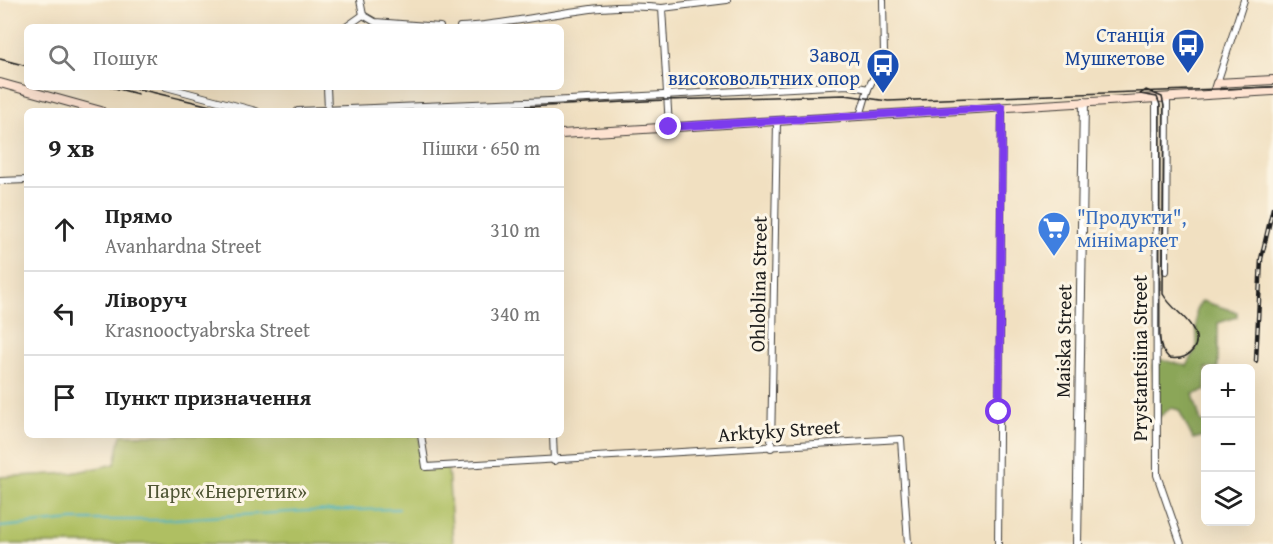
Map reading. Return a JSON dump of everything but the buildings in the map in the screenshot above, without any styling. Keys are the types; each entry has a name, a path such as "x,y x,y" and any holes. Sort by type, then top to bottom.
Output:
{"main road":[{"path":"1214,93 1217,83 1273,80"},
{"path":"0,82 24,89"},
{"path":"28,90 91,108"},
{"path":"564,134 1273,91"}],"street":[{"path":"360,0 363,15 375,22 401,24"},
{"path":"502,24 583,5 639,3 662,8 727,0"},
{"path":"860,116 868,89 884,56 883,0"},
{"path":"1217,83 1244,0"},
{"path":"662,8 669,127"},
{"path":"350,24 363,15"},
{"path":"369,108 452,106 848,85 868,89"},
{"path":"177,90 245,108"},
{"path":"327,90 328,108"},
{"name":"Prystantsiina Street","path":"1166,271 1167,96"},
{"name":"Prystantsiina Street","path":"1156,97 1157,475 1181,544"},
{"name":"Maiska Street","path":"1077,544 1084,102"},
{"path":"998,544 1002,107"},
{"name":"Ohloblina Street","path":"771,448 777,121"},
{"path":"0,181 24,180"},
{"name":"Arktyky Street","path":"421,438 426,467 901,439 908,544"},
{"path":"553,438 554,461"}],"green space":[{"path":"1202,301 1237,312 1237,317 1218,323 1218,364 1201,364 1201,392 1193,394 1201,422 1201,437 1193,439 1179,410 1171,408 1159,417 1153,366 1159,359 1187,366 1197,347 1196,309"},
{"name":"Парк «Енергетик»","path":"120,438 419,438 424,468 448,468 453,544 0,544 0,477 72,473 115,464"}],"waterway":[{"path":"0,527 73,520 160,520 306,511 399,509"}],"tram line":[{"path":"0,59 24,65"},
{"path":"505,108 666,100 845,95 888,101 1273,87"},
{"path":"123,90 138,94"},
{"path":"143,90 219,108"},
{"path":"1146,90 1162,97 1164,106 1163,294 1191,326 1196,339 1193,350 1177,358 1169,358 1162,350 1159,336 1160,105 1157,97 1140,94 1146,90"}],"railway":[{"path":"1256,361 1261,259 1273,208"}],"place":[{"name":"Станція Мушкетове","path":"1188,74"},
{"name":"Завод високовольтних опор","path":"883,94"},
{"name":"\"Продукти\", мінімаркет","path":"1054,257"}],"route":[{"path":"669,127 1002,107 999,412"}]}
